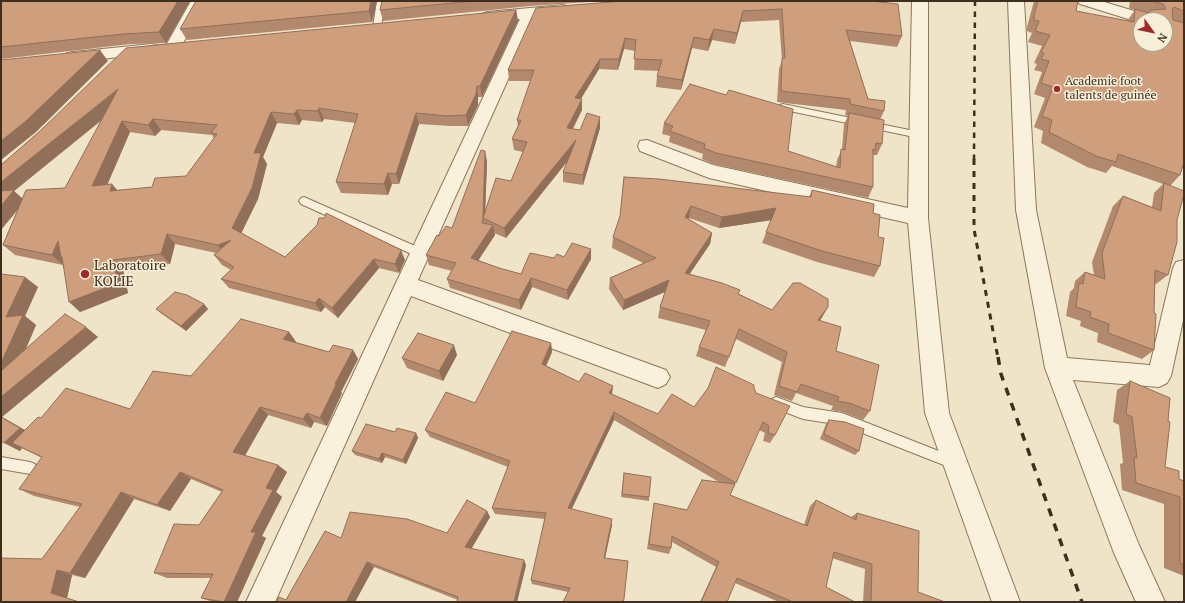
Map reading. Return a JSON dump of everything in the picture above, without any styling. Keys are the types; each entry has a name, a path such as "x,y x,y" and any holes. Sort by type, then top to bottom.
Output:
{"street":[{"path":"173,47 199,1"},
{"path":"920,1 918,218 937,413 1006,602"},
{"path":"1016,1 1026,210 1057,368 1128,553 1151,602"},
{"path":"1085,1 1133,15"},
{"path":"469,18 578,9"},
{"path":"260,602 530,13"},
{"path":"361,29 385,27"},
{"path":"62,58 189,46"},
{"path":"114,67 130,51"},
{"path":"647,146 709,171 918,218"},
{"path":"1057,368 1160,376 1184,268"},
{"path":"406,285 658,377"}],"lane":[{"path":"381,1 385,27"},
{"path":"783,107 919,135"},
{"path":"304,201 420,253"},
{"path":"763,398 803,413 842,419 956,464"},
{"path":"1,463 30,468"}],"building":[{"path":"1,1 178,1 159,32 123,34 1,47"},
{"path":"196,1 371,1 369,11 180,29"},
{"path":"382,1 473,1 380,10"},
{"path":"624,1 871,1 898,4 902,36 846,30 868,99 885,101 884,111 850,104 850,99 781,91 782,58 785,58 782,9 743,11 737,33 714,29 709,40 694,37 682,80 657,76 662,60 634,59 636,40 625,38 619,59 600,59 575,98 582,99 567,128 580,130 587,113 600,117 583,175 563,172 576,140 504,228 483,218 496,178 511,181 527,142 512,139 521,120 517,120 534,70 508,70 536,8"},
{"path":"1038,1 1078,1 1076,11 1133,22 1133,52 1173,52 1173,20 1184,23 1184,162 1180,175 1118,154 1116,162 1096,156 1049,132 1052,120 1042,116 1053,87 1041,83 1049,61 1041,59 1044,53 1041,52 1050,35 1035,31 1039,21 1034,20"},
{"path":"1151,1 1184,1 1184,11 1174,7 1172,9 1172,12 1150,12 1151,10 1166,9 1163,4"},
{"path":"1135,9 1146,12 1135,12"},
{"path":"516,10 480,86 477,86 476,94 466,115 447,116 416,113 396,174 388,173 384,184 336,182 358,114 319,108 318,111 297,110 294,114 271,112 254,153 261,153 252,188 232,228 285,257 317,225 319,218 325,218 326,213 401,250 395,264 374,259 332,308 319,298 315,303 221,279 234,267 214,255 231,240 218,245 167,234 161,254 113,260 118,283 69,302 58,241 52,255 3,245 26,190 65,188 118,89 1,182 1,165 40,131 126,48","holes":["153,119 217,125 211,133 217,134 186,176 155,178 152,187 110,191 112,184 92,186 122,121 148,125"]},
{"path":"100,50 26,121 1,141 1,60"},
{"path":"690,84 726,95 729,90 793,109 788,151 840,168 841,149 845,150 849,113 884,120 882,144 876,143 875,150 873,149 873,187 716,153 704,148 705,144 670,131 673,126 664,123"},
{"path":"481,150 485,151 482,223 493,225 471,258 499,268 521,274 530,253 554,258 557,254 564,257 572,243 591,249 567,290 531,278 519,300 447,279 456,263 426,255 437,235 439,236 446,226 452,228"},
{"path":"624,177 659,179 811,197 812,190 874,204 873,213 880,215 878,237 884,238 880,266 822,251 766,232 776,208 722,217 691,206 685,217 712,233 685,273 722,283 740,290 738,294 772,310 793,283 800,283 828,299 828,307 818,320 841,327 836,351 879,365 870,411 849,403 837,401 839,397 801,384 797,392 779,386 787,352 739,329 729,357 699,347 710,321 660,307 669,280 624,300 610,278 656,258 613,237 620,216"},
{"path":"1164,183 1184,191 1184,194 1177,220 1177,242 1168,275 1155,270 1154,313 1156,314 1154,350 1108,333 1109,324 1090,317 1091,312 1076,307 1079,283 1083,284 1085,272 1105,279 1102,253 1123,196 1161,211"},
{"path":"14,190 1,206 1,191"},
{"path":"1,274 25,277 6,317 23,315 1,363"},
{"path":"175,292 187,295 204,304 181,326 156,309"},
{"path":"65,314 86,327 1,397 1,371"},
{"path":"241,319 289,332 283,339 329,352 333,345 353,350 335,384 336,385 320,418 307,413 303,419 260,407 233,452 278,465 266,488 273,490 251,532 256,532 224,602 201,598 213,574 154,573 174,524 199,525 223,490 180,472 157,505 121,492 70,573 57,570 51,593 79,602 1,602 1,558 42,559 82,504 19,489 42,457 12,443 38,417 41,418 66,388 130,409 153,371 191,376"},
{"path":"512,331 551,343 542,364 579,382 585,373 613,386 609,393 658,414 672,394 694,407 708,388 716,367 754,385 756,393 790,406 775,435 768,433 769,426 763,422 736,483 614,412 568,508 612,519 604,558 628,561 623,602 563,602 570,588 531,580 546,513 492,508 510,461 425,430 446,392 475,403"},
{"path":"418,333 454,345 439,371 402,358"},
{"path":"1130,381 1170,398 1168,421 1170,422 1165,467 1179,471 1179,479 1184,481 1184,565 1180,563 1180,497 1136,483 1134,457 1137,458 1132,417 1126,414"},
{"path":"1,417 20,428 4,443 1,441"},
{"path":"829,420 845,422 864,429 859,451 824,434"},
{"path":"366,424 395,432 397,428 416,433 403,460 382,453 379,459 352,451"},
{"path":"624,473 651,477 649,497 622,494"},
{"path":"702,480 735,484 730,495 807,526 816,500 856,520 857,513 919,531 918,592 945,602 871,602 872,564 834,552 826,587 855,602 793,602 737,578 727,602 701,602 719,562 672,536 671,548 649,544 654,503 687,510"},
{"path":"467,500 487,511 465,547 524,560 514,602 457,602 458,597 367,562 346,602 276,602 279,597 286,600 325,531 341,538 350,512 407,519 447,533"}],"railway":[{"path":"974,160 975,1"},
{"path":"974,160 974,229 998,358"},
{"path":"998,357 1001,374 1082,602"}],"place":[{"name":"Academie foot talents de guinée","path":"1057,89"},
{"name":"Laboratoire KOLIE","path":"85,274"}]}
